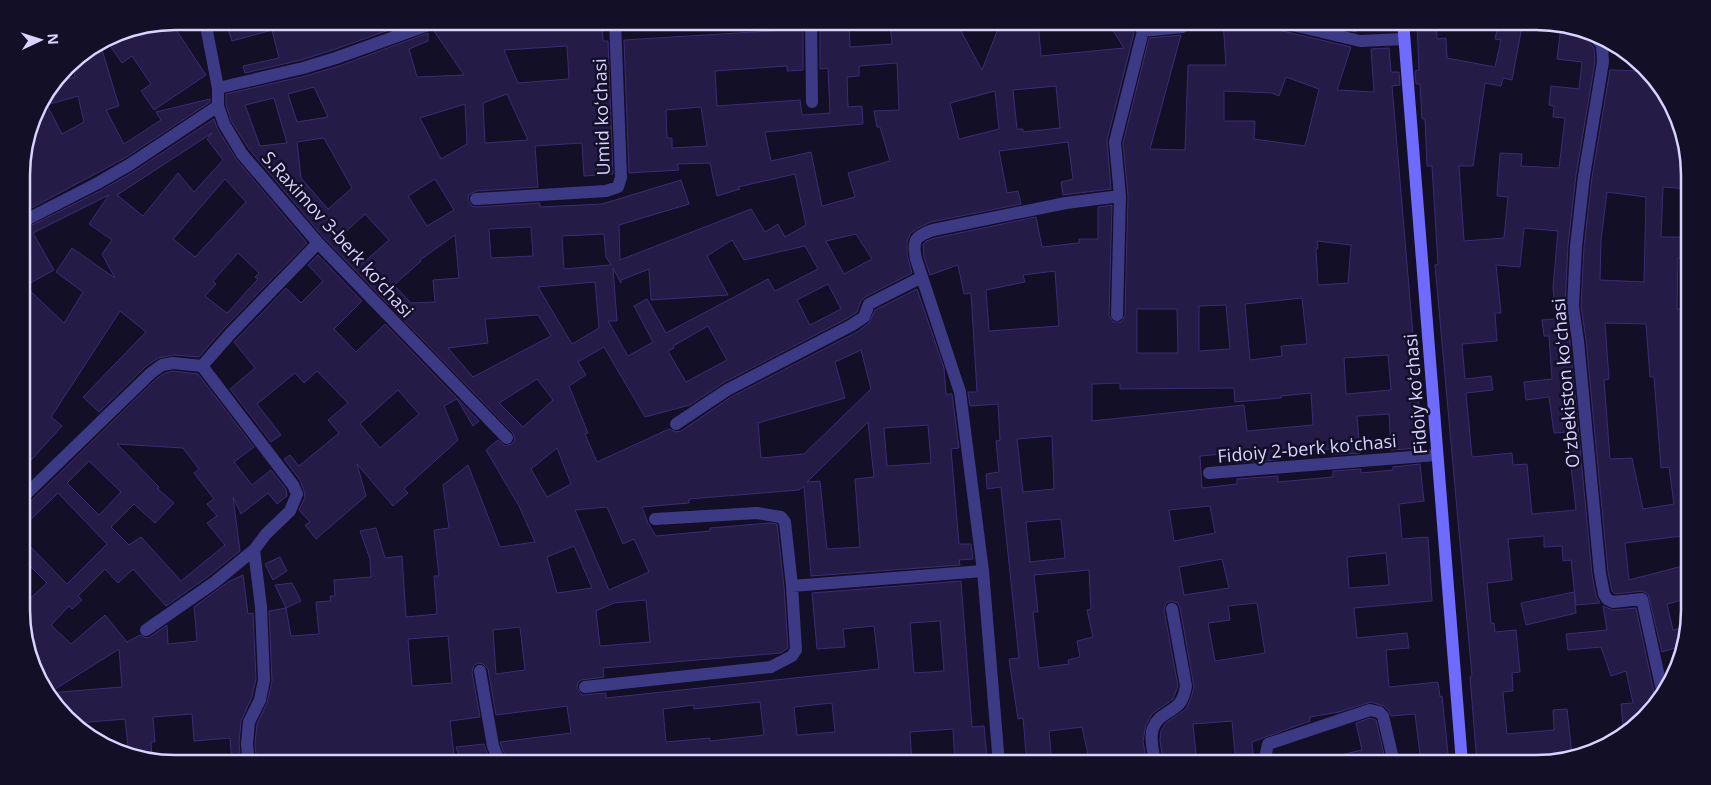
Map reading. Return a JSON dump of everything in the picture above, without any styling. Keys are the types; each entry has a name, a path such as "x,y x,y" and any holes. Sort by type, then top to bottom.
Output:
{"street":[{"name":"S.Raximov 3-berk koʼchasi","path":"207,30 218,88 218,106 224,124 242,154 318,244 507,438"},
{"path":"218,88 303,68 414,30"},
{"name":"Umid koʻchasi","path":"476,199 606,191 618,187 621,177 615,30"},
{"path":"811,30 812,102"},
{"path":"1118,315 1120,196 1115,142 1139,30"},
{"path":"1314,30 1360,41 1404,39"},
{"name":"Fidoiy koʻchasi","path":"1404,30 1461,755"},
{"name":"Oʻzbekiston koʻchasi","path":"1602,46 1603,62 1584,176 1576,246 1573,306 1599,563 1604,594 1607,600 1613,602 1642,599 1661,684"},
{"path":"30,218 96,184 218,106"},
{"path":"998,755 983,571 960,392 913,246 916,239 922,233 1066,203 1120,196"},
{"path":"202,366 231,333 318,244"},
{"path":"676,424 727,390 852,325 864,317 869,304 922,277"},
{"path":"30,490 151,373 162,365 173,363 202,366 293,485 297,494 290,511 266,534 254,550 215,582 146,630"},
{"name":"Fidoiy 2-berk koʻchasi","path":"1209,473 1437,455"},
{"path":"585,687 771,667 792,656 796,650 792,586 784,522 781,517 757,513 655,519"},
{"path":"248,755 246,744 249,722 260,700 264,680 261,607 254,550"},
{"path":"792,586 983,571"},
{"path":"1154,755 1152,729 1160,716 1178,704 1184,695 1186,686 1172,609"},
{"path":"480,671 493,746 496,755"},
{"path":"1266,755 1268,744 1370,710 1379,712 1383,716 1392,755"}],"building":[{"path":"176,30 206,75 154,110 141,91 151,84 132,56 122,63 110,46 147,33"},
{"path":"228,30 272,30 232,41"},
{"path":"272,30 389,30 301,60 245,73 243,66 279,58"},
{"path":"602,30 603,41 608,41 613,174 584,176 582,143 535,146 538,187 476,191 469,195 468,200 472,206 476,207 540,203 540,207 602,204 681,180 689,204 619,225 620,260 751,209 765,232 778,224 785,237 806,225 795,174 738,187 740,189 717,196 710,163 677,164 679,170 629,173 624,40 803,30 803,70 787,71 787,66 715,71 717,106 800,100 802,115 830,113 828,68 820,69 820,30 849,30 850,47 892,44 891,30 963,30 961,31 982,70 998,30 1039,30 1041,56 1124,48 1113,30 1132,30 1134,33 1107,140 1111,189 1063,195 1061,182 1073,179 1068,142 999,151 1007,193 1018,191 1021,204 931,222 918,228 910,234 907,242 907,254 912,273 865,297 861,301 857,312 848,318 723,383 690,405 645,417 604,347 578,362 586,375 569,386 588,433 585,434 597,462 669,429 676,432 681,431 731,397 857,332 869,323 875,310 917,289 944,368 946,394 952,394 959,448 951,449 959,544 971,544 973,559 959,560 960,565 811,576 804,486 799,490 689,499 689,503 642,507 648,523 656,536 710,531 710,528 777,524 788,648 781,653 603,668 604,677 581,680 577,688 582,695 606,693 606,698 879,669 874,626 843,629 845,647 817,649 812,593 961,581 972,727 984,726 987,755 954,755 953,729 910,732 911,755 505,755 500,742 571,733 567,706 496,715 488,669 479,663 474,665 472,672 480,717 450,721 454,755 256,755 257,724 267,703 272,681 269,611 286,608 291,636 319,634 316,602 331,601 330,596 335,596 334,580 371,577 370,559 360,531 376,528 385,558 402,556 406,617 437,614 434,576 439,576 434,530 449,528 443,485 468,465 500,547 535,542 519,506 486,450 498,440 505,446 512,444 515,440 513,433 324,238 249,149 231,121 226,105 226,94 305,76 339,66 428,33 428,41 409,49 417,77 464,75 434,31","holes":["567,46 569,79 518,83 504,50","897,63 899,110 874,111 877,127 880,127 890,161 848,173 855,197 822,206 811,152 771,161 765,132 863,124 862,106 848,107 847,77 859,76 859,66","1056,86 1060,128 1023,132 1023,129 1017,129 1013,90","314,87 328,117 297,122 288,94","995,91 999,129 959,139 950,103","507,94 528,140 485,143 483,103","274,98 287,143 260,146 245,105","465,104 467,144 441,159 420,118","701,107 707,146 672,148 672,138 667,138 666,110","324,138 352,188 328,209 301,178 297,142","435,179 454,210 427,226 408,196","365,214 389,240 363,263 340,237","531,227 533,256 491,258 489,229","604,234 606,257 611,265 564,269 562,236","856,234 872,259 844,274 826,241","455,235 459,278 433,280 435,302 411,303 394,285 420,260","732,240 744,260 805,246 818,269 775,291 768,279 666,333 647,299 634,306 653,342 628,356 608,321 617,321 613,268 621,283 621,280 649,269 651,300 728,295 707,256","595,282 599,328 572,344 538,287","828,284 841,309 810,325 797,300","538,315 551,336 473,377 448,348 488,343 485,319","708,326 727,360 686,382 668,351 674,348 673,346","861,350 871,389 804,454 761,458 758,423 845,398 835,362","537,379 553,400 523,427 499,403","868,422 874,477 855,479 860,547 827,549 820,481 807,482","928,425 931,463 887,466 884,428","557,448 571,484 547,497 531,469","607,507 623,544 634,539 649,572 609,590 575,510","574,546 592,588 557,593 547,557","646,600 650,642 600,646 596,611 614,603","940,621 944,671 914,673 910,623","520,627 525,670 496,674 493,630","448,636 452,683 412,686 408,639","760,702 764,735 710,741 710,738 666,742 663,709 694,705 694,709","832,703 835,732 797,735 794,707"]},
{"path":"1224,30 1278,30 1351,47 1337,90 1374,92 1371,49 1389,48 1391,72 1399,72 1400,85 1392,86 1422,442 1418,442 1418,448 1391,450 1389,414 1357,416 1360,453 1332,455 1331,449 1276,454 1277,460 1235,463 1235,453 1200,456 1202,488 1237,484 1237,479 1278,476 1278,482 1333,477 1333,471 1361,469 1361,473 1393,470 1393,467 1420,464 1424,501 1399,504 1402,539 1428,537 1432,601 1354,608 1357,638 1407,633 1409,648 1386,650 1389,687 1438,682 1440,697 1442,696 1448,755 1420,755 1415,714 1391,716 1384,706 1371,702 1339,712 1310,717 1310,721 1252,742 1253,755 1235,755 1232,721 1193,724 1196,755 1162,755 1161,731 1166,723 1186,709 1194,687 1180,608 1178,603 1171,601 1166,603 1164,610 1178,686 1173,699 1152,714 1146,725 1143,741 1145,755 1088,755 1082,727 1049,731 1051,755 1026,755 1023,718 1018,719 1009,659 1019,658 1001,487 987,489 986,474 999,472 996,441 1000,440 998,404 970,406 968,392 977,392 971,293 964,294 958,265 930,275 924,257 923,245 926,241 935,238 1036,217 1042,247 1079,243 1079,239 1098,239 1098,207 1112,205 1109,315 1113,322 1121,322 1125,315 1128,196 1123,143 1149,38 1181,35 1150,149 1185,150 1188,65 1226,65","holes":["1286,77 1319,89 1305,146 1254,139 1255,121 1224,121 1224,91 1272,93 1279,96","1317,241 1351,245 1348,283 1318,285 1316,249 1318,248","1055,271 1059,326 989,331 986,290 1025,282 1023,275","1302,298 1307,344 1281,346 1282,356 1250,360 1245,304","1226,305 1230,349 1199,351 1199,306","1137,309 1177,309 1178,353 1137,353","1388,355 1391,390 1346,394 1344,358","1120,383 1120,389 1234,388 1235,402 1311,393 1313,425 1247,431 1244,405 1092,421 1092,384","1052,436 1054,489 1023,492 1017,439","1210,506 1215,533 1174,541 1169,510","1061,519 1065,558 1030,562 1026,522","1386,553 1389,585 1349,588 1347,557","1222,559 1229,588 1184,595 1179,567","1089,570 1091,609 1087,610 1093,637 1077,641 1080,657 1068,660 1069,664 1039,668 1033,612 1038,612 1034,575","1257,603 1265,653 1215,661 1208,623 1230,620 1228,606"]},
{"path":"1417,30 1436,30 1437,39 1446,38 1447,58 1495,67 1501,40 1495,39 1497,30 1521,30 1512,80 1503,78 1501,86 1485,83 1473,166 1459,166 1464,241 1504,238 1508,197 1497,196 1500,153 1522,154 1521,166 1559,168 1565,118 1553,117 1554,106 1549,105 1551,86 1579,89 1582,62 1557,59 1560,32 1588,40 1594,48 1595,62 1576,175 1568,245 1565,306 1592,574 1596,596 1600,603 1576,605 1571,560 1563,561 1562,546 1544,547 1544,536 1508,539 1512,580 1487,583 1491,623 1494,623 1495,632 1516,630 1520,672 1512,673 1513,691 1503,692 1507,734 1554,730 1553,710 1567,709 1571,750 1564,752 1545,755 1476,755 1470,677 1472,676 1435,265 1438,264 1432,166 1427,166 1425,119 1422,119 1420,84 1416,84 1415,71 1419,70","holes":["1524,228 1558,231 1553,287 1556,319 1542,320 1544,336 1549,336 1552,379 1524,382 1526,400 1549,397 1554,433 1567,432 1576,510 1532,514 1527,464 1513,465 1512,453 1472,457 1466,393 1493,390 1491,376 1465,379 1462,344 1497,341 1495,313 1501,313 1496,265 1520,267"]},
{"path":"102,49 119,106 106,110 124,144 161,120 156,112 210,99 210,102 125,158 30,209 30,166 33,147 47,106 62,134 84,122 78,96 48,105 66,79 75,77 73,71"},
{"path":"1610,70 1638,71 1662,102 1670,120 1680,156 1681,175 1681,188 1663,187 1661,237 1681,237 1681,258 1678,258 1677,309 1681,309 1681,536 1625,543 1629,580 1681,566 1681,600 1667,604 1673,630 1680,628 1676,648 1662,652 1648,594 1642,591 1615,594 1612,591 1608,572 1586,340 1581,306 1584,247 1592,177","holes":["1607,192 1646,197 1644,282 1600,280 1601,240","1605,323 1646,324 1650,377 1654,377 1661,468 1669,467 1674,504 1643,509 1632,458 1610,459 1604,380 1609,379"]},
{"path":"214,119 217,128 236,159 307,243 225,327 199,357 174,355 158,358 145,367 99,412 83,397 146,332 120,311 51,417 62,426 30,461 30,291 64,323 83,292 56,272 72,248 115,278 102,254 112,240 89,224 109,195 33,233 54,270 30,283 30,226 100,191 133,172","holes":["212,133 207,139 223,160 194,192 178,173 143,216 117,195","225,179 246,202 195,257 173,239","238,253 259,273 255,277 258,279 227,313 205,296 216,284 213,281"]},
{"path":"318,255 362,301 334,329 356,352 385,324 479,421 473,426 457,399 444,406 458,440 404,489 408,493 393,506 357,464 366,496 316,539 305,525 310,522 299,510 305,497 300,480 284,459 290,455 299,466 339,433 328,420 348,403 317,371 304,383 295,373 257,404 281,435 271,442 230,389 255,368 234,342 286,288 301,303 323,281 308,265","holes":["398,390 419,414 380,448 360,424"]},
{"path":"173,371 198,374 254,447 234,462 252,485 271,470 286,489 287,496 277,504 268,493 241,514 233,497 240,551 166,606 133,569 118,583 105,569 78,596 82,600 72,609 69,606 51,625 71,644 105,615 127,642 140,635 146,638 150,637 167,625 168,644 197,641 194,607 228,582 243,575 248,614 253,613 256,679 252,697 241,721 240,755 231,755 230,738 194,741 192,714 153,717 155,742 151,742 152,753 128,747 125,719 84,722 72,713 56,692 122,687 119,649 54,690 41,665 35,648 31,629 30,599 47,583 30,566 30,546 67,584 107,544 58,493 30,520 30,502 156,379 165,373","holes":["117,444 183,448 199,469 194,473 214,499 207,504 217,516 207,523 225,545 181,581 141,537 129,545 111,527 134,504 155,523 174,503 158,489 159,487","89,461 121,492 99,515 67,483"]},
{"path":"280,557 287,571 273,580 265,564"},
{"path":"292,583 301,601 286,608 275,585"},
{"path":"1574,592 1576,613 1526,625 1521,603"},
{"path":"1603,606 1613,610 1636,608 1654,693 1639,713 1623,726 1621,704 1633,703 1626,671 1611,676 1601,647 1568,650 1566,634 1607,630"},
{"path":"1370,718 1376,720 1384,755 1341,755 1362,750 1356,723"},
{"path":"484,744 488,755 459,755 456,747"}]}
